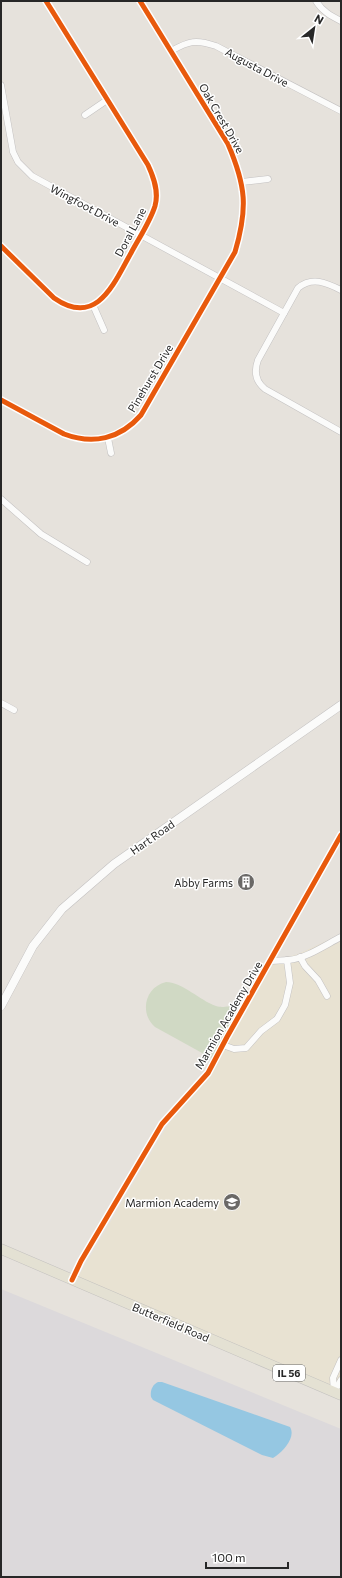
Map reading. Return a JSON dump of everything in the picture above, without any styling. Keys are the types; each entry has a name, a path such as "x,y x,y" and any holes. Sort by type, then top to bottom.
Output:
{"main road":[{"name":"Butterfield Road","path":"1,1249 337,1393"}],"street":[{"name":"Doral Lane","path":"46,1 148,165 155,184 155,206 141,235 108,293 93,305"},
{"name":"Oak Crest Drive","path":"140,1 228,144 236,162 242,182 244,211 241,232 235,252 221,278"},
{"path":"316,1 328,14 341,21"},
{"name":"Augusta Drive","path":"171,51 185,43 192,41 216,46 341,111"},
{"name":"Wingfoot Drive","path":"1,85 13,152 24,170 32,176 284,313"},
{"path":"86,115 107,100"},
{"path":"242,182 268,179"},
{"path":"1,246 54,298 60,302 76,307 93,305 104,330"},
{"name":"Pinehurst Drive","path":"1,400 74,438 86,440 108,438 126,429 141,415 221,278"},
{"path":"341,290 324,282 305,283 298,288 258,360 256,372 258,382 269,392 341,432"},
{"path":"108,438 110,453"},
{"path":"1,499 41,534 86,562"},
{"path":"1,703 14,710"},
{"name":"Hart Road","path":"1,1006 33,946 62,909 114,864 341,706"},
{"name":"Marmion Academy Drive","path":"72,1280 81,1261 162,1124 208,1073 341,835"},
{"name":"Marmion Academy Drive","path":"271,961 300,957 341,937"},
{"path":"300,957 305,966 318,980 327,996"},
{"path":"223,1045 234,1049 246,1048 261,1031 277,1019 285,1006 290,984 287,960"},
{"path":"337,1393 332,1378 341,1360"},
{"path":"337,1393 341,1380"}],"shaded area":[{"name":"Marmion Academy","path":"341,934 341,1392 78,1277 167,1126 222,1052 276,957 287,957 298,954"},
{"path":"1,1289 341,1429 341,1577 1,1577"}],"green space":[{"path":"166,982 179,985 216,1006 229,1006 240,1010 213,1059 155,1027 150,1021 146,1008 149,995 153,989"}],"water":[{"path":"158,1382 162,1382 290,1427 290,1439 282,1450 273,1458 262,1455 153,1400 151,1397 151,1390"}],"cycle path":[{"path":"1,246 54,298 69,306 82,308 93,305 111,288 118,277 147,224 153,212 156,201 155,185 148,165 46,1"},
{"path":"1,400 64,434 75,437 85,439 106,438 124,430 141,415 235,252 242,222 243,210 242,185 239,172 228,144 140,1"},
{"path":"72,1280 81,1261 162,1124 208,1073 341,835"}],"place":[{"name":"Abby Farms","path":"246,882"},
{"name":"Marmion Academy","path":"232,1202"}]}
